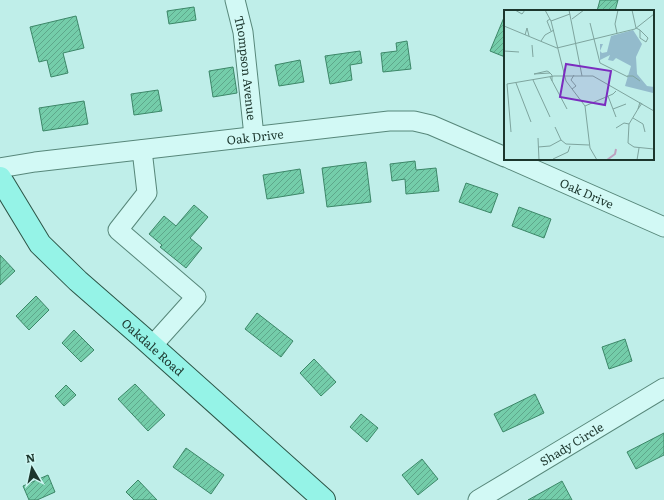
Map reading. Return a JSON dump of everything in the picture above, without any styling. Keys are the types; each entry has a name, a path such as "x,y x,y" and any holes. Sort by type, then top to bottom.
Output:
{"main road":[{"name":"Oakdale Road","path":"0,178 40,244 78,281 324,500"}],"street":[{"name":"Thompson Avenue","path":"235,0 244,32 254,136"},
{"name":"Oak Drive","path":"0,168 35,162 389,121 414,121 430,125 504,157"},
{"path":"142,150 147,194 118,230 196,297 152,346"},
{"name":"Oak Drive","path":"512,160 664,226"},
{"name":"Shady Circle","path":"478,500 664,388"}],"building":[{"path":"600,0 618,0 615,10 597,10"},
{"path":"194,7 196,20 169,24 167,11"},
{"path":"76,16 84,48 63,53 68,73 51,77 47,60 39,62 30,27"},
{"path":"504,17 504,57 490,51"},
{"path":"407,41 411,69 383,72 381,53 397,51 396,43"},
{"path":"360,51 362,63 350,65 352,80 330,84 325,56"},
{"path":"300,60 304,82 279,86 275,65"},
{"path":"233,67 237,93 213,97 209,71"},
{"path":"158,90 162,111 134,115 131,94"},
{"path":"84,101 88,124 43,131 39,108"},
{"path":"415,161 416,170 436,168 439,191 406,194 405,179 392,181 390,164"},
{"path":"366,162 371,202 327,207 322,168"},
{"path":"300,169 304,193 267,199 263,175"},
{"path":"466,183 498,194 491,213 459,202"},
{"path":"194,205 208,217 190,238 202,248 186,268 160,247 162,245 149,234 164,216 176,226"},
{"path":"519,207 551,219 544,238 512,226"},
{"path":"0,255 15,271 0,285"},
{"path":"36,296 49,310 29,330 16,316"},
{"path":"257,313 293,341 281,357 245,329"},
{"path":"74,330 94,350 81,362 62,343"},
{"path":"625,339 632,361 609,369 602,347"},
{"path":"314,359 336,382 321,396 300,373"},
{"path":"135,384 165,415 148,431 118,399"},
{"path":"66,385 76,395 64,406 55,396"},
{"path":"535,394 544,413 503,432 494,414"},
{"path":"361,414 378,428 367,442 350,427"},
{"path":"664,433 664,455 636,469 627,452"},
{"path":"186,448 224,475 211,494 173,467"},
{"path":"422,459 438,479 418,495 402,475"},
{"path":"48,475 55,492 37,500 29,500 23,486"},
{"path":"138,480 157,500 134,500 126,492"},
{"path":"562,481 572,500 528,500"}]}
